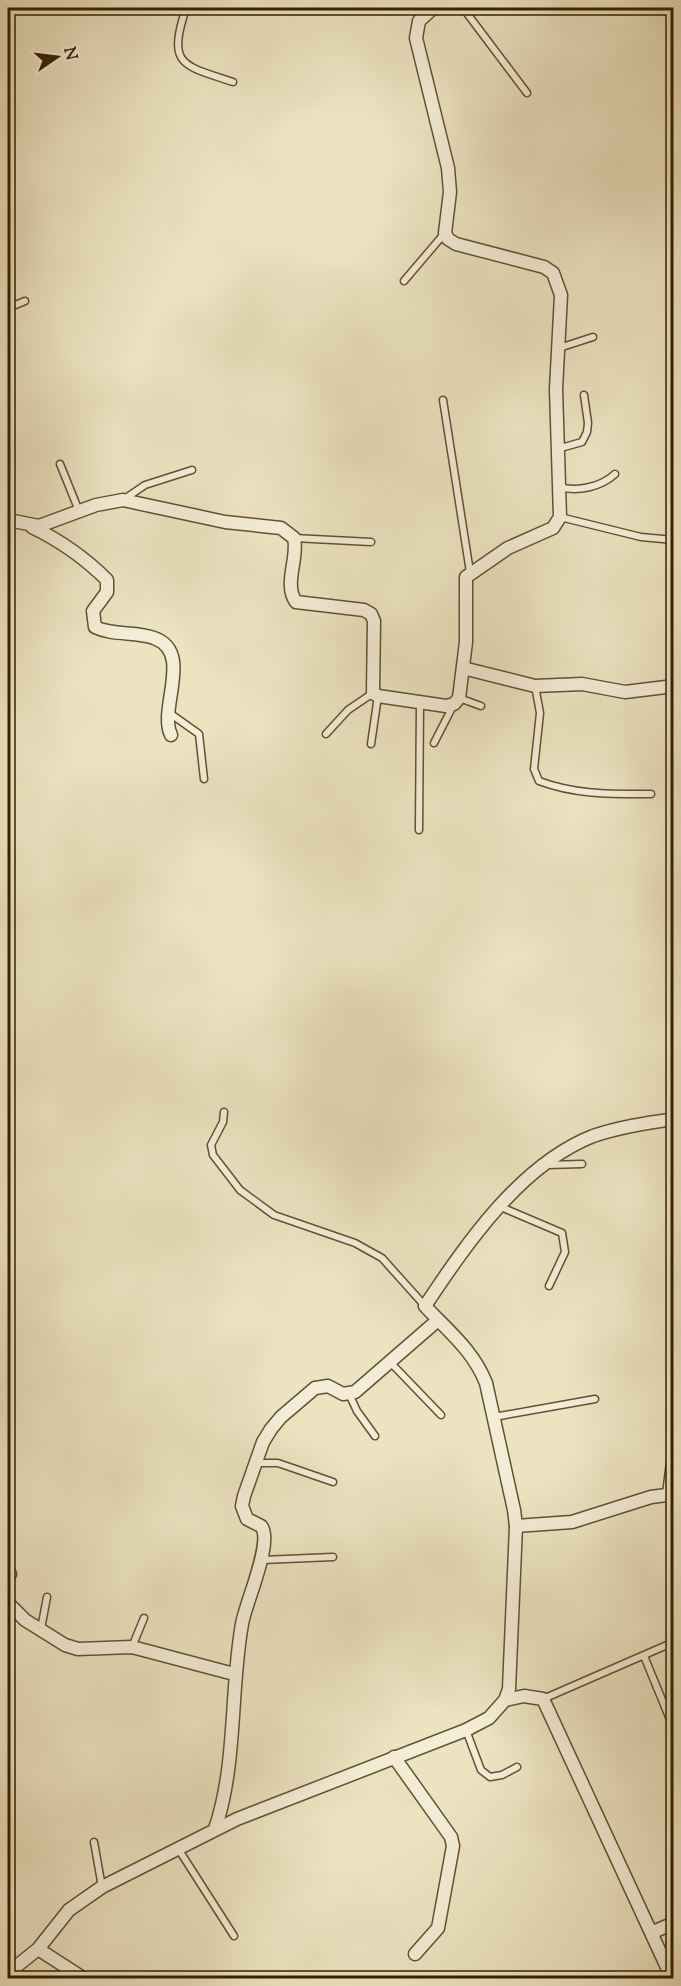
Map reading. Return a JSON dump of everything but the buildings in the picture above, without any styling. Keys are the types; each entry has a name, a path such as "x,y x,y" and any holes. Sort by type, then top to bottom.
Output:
{"street":[{"path":"28,525 51,524 96,505 123,500 225,522 281,528 294,538 296,546 290,589 296,602 364,610 371,614 374,621 375,694 446,706 457,701 466,642 465,584 470,572 514,545 553,528 560,517 557,449 561,295 553,273 544,267 452,242 445,233 450,192 448,168 416,38 420,21 433,8"},
{"path":"8,520 28,525 53,537 84,558 107,580 107,592 93,611 95,627 155,638 171,652 174,661 174,683 166,725 171,735"},
{"path":"463,668 535,686 582,684 625,692 674,686"},
{"path":"8,1973 38,1949 69,1910 102,1887 237,1819 466,1730 489,1718 506,1700 511,1672 516,1526 494,1417 479,1365 469,1350 425,1306 467,1245 541,1166 570,1147 595,1136 629,1126 674,1119"},
{"path":"214,1829 226,1797 234,1674 244,1610 261,1560 265,1530 247,1519 242,1506 263,1442 281,1417 315,1388 328,1386 344,1394 350,1394 438,1320"},
{"path":"516,1526 572,1522 670,1494"},
{"path":"8,1603 25,1620 65,1645 78,1648 132,1647 234,1674"},
{"path":"506,1700 524,1696 543,1699 653,1932 672,1978"},
{"path":"394,1757 451,1837 453,1846 438,1928 415,1954"},
{"path":"226,1797 237,1819"},
{"path":"653,1932 674,1923"},
{"path":"38,1949 83,1978"}],"lane":[{"path":"186,8 176,36 178,53 190,68 233,82"},
{"path":"463,8 527,93"},
{"path":"404,281 445,233"},
{"path":"8,308 25,301"},
{"path":"558,348 592,337"},
{"path":"557,449 582,442 587,432 584,395"},
{"path":"443,400 470,572"},
{"path":"60,465 79,512"},
{"path":"123,500 145,485 192,470"},
{"path":"559,487 567,489 605,484 615,474"},
{"path":"560,517 641,537 674,540"},
{"path":"294,538 370,542"},
{"path":"535,686 540,713 534,769 540,781 562,789 601,794 651,794"},
{"path":"326,734 348,710 375,694"},
{"path":"371,744 375,694"},
{"path":"434,743 457,701 481,706"},
{"path":"419,830 420,702"},
{"path":"167,712 199,734 204,778"},
{"path":"224,1112 223,1122 211,1145 213,1155 240,1190 274,1215 355,1243 382,1258 425,1306"},
{"path":"541,1166 582,1164"},
{"path":"501,1207 562,1233 565,1252 549,1286"},
{"path":"390,1361 441,1415"},
{"path":"350,1394 357,1411 375,1436"},
{"path":"494,1417 595,1399"},
{"path":"670,1494 674,1430"},
{"path":"256,1463 278,1463 333,1482"},
{"path":"261,1560 333,1557"},
{"path":"41,1629 47,1597"},
{"path":"132,1647 144,1618"},
{"path":"543,1699 674,1642"},
{"path":"644,1656 674,1730"},
{"path":"466,1730 481,1770 490,1777 502,1775 517,1767"},
{"path":"94,1842 102,1887"},
{"path":"179,1850 234,1936"}]}
